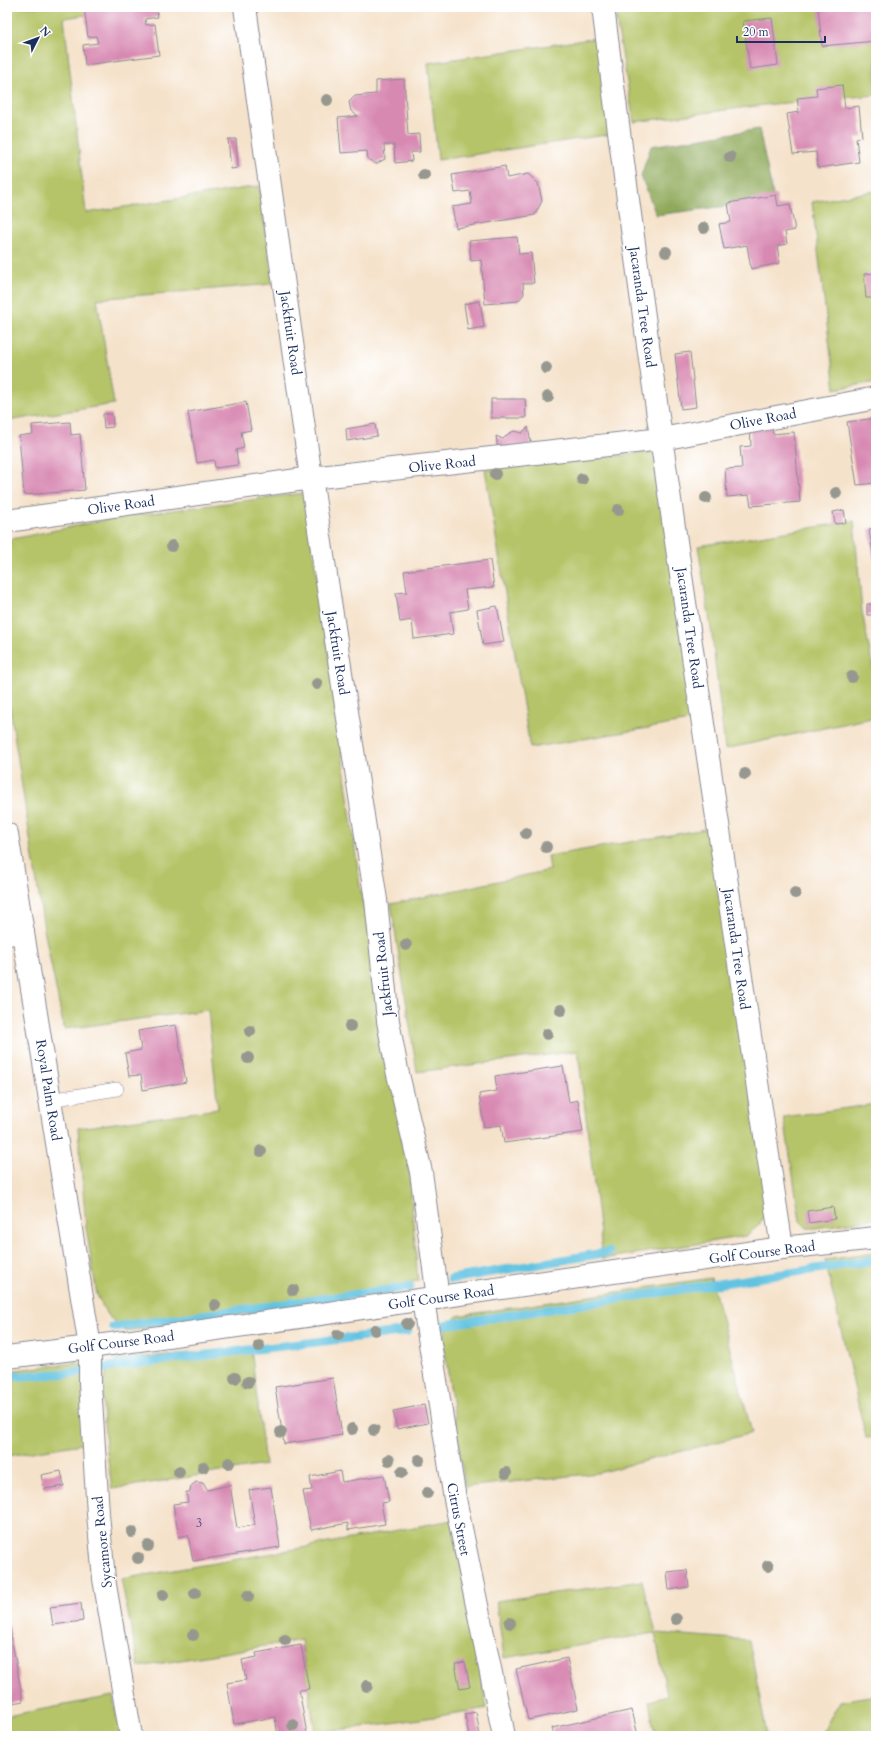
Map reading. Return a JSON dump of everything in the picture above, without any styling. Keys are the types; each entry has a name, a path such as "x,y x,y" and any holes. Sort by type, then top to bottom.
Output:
{"street":[{"name":"Jackfruit Road","path":"245,7 311,478 376,900 388,1021 397,1070 421,1172 430,1299"},
{"name":"Jacaranda Tree Road","path":"603,7 619,135 662,439 782,1248"},
{"name":"Olive Road","path":"7,521 311,478 662,439 876,398"},
{"name":"Royal Palm Road","path":"7,834 15,933 50,1100 90,1347"},
{"name":"Golf Course Road","path":"7,1357 90,1347 782,1248 876,1238"},
{"name":"Citrus Street","path":"430,1299 455,1499 504,1736"},
{"name":"Sycamore Road","path":"90,1347 90,1383 98,1514 104,1579 131,1736"}],"lane":[{"path":"50,1100 117,1089"}],"green space":[{"path":"7,7 145,7 64,18 86,213 259,186 273,284 97,299 114,404 7,421"},
{"path":"614,7 876,7 876,95 764,105 634,122"},
{"path":"597,38 612,134 438,160 428,63"},
{"path":"759,129 774,200 656,215 641,176 651,146"},
{"path":"876,191 876,382 835,389 812,202"},
{"path":"653,451 696,720 530,748 485,469 579,461"},
{"path":"304,493 329,656 360,886 379,983 409,1168 418,1281 260,1312 125,1331 107,1315 97,1295 86,1228 78,1128 218,1109 208,1010 64,1029 44,929 7,689 7,540 120,517"},
{"path":"854,521 862,611 876,685 876,717 725,749 712,635 698,546"},
{"path":"711,828 768,1208 759,1225 746,1236 603,1259 578,1051 417,1072 391,904 550,870 548,856"},
{"path":"876,1104 876,1219 807,1228 800,1221 784,1117"},
{"path":"876,1253 876,1437 866,1438 825,1260"},
{"path":"711,1278 752,1433 598,1473 465,1487 443,1339 447,1326 457,1316"},
{"path":"251,1348 265,1465 112,1489 103,1407 105,1376 109,1367 118,1359"},
{"path":"76,1363 82,1364 94,1442 7,1456 7,1371"},
{"path":"452,1520 487,1708 421,1719 316,1733 316,1736 300,1736 315,1732 301,1640 139,1667 121,1579 285,1551"},
{"path":"642,1581 656,1633 749,1640 767,1736 655,1736 649,1701 667,1696 655,1633 504,1658 496,1601"},
{"path":"876,1695 876,1736 820,1736 840,1701"},
{"path":"113,1696 120,1736 7,1736 7,1716"}],"building":[{"path":"84,7 156,7 158,17 145,19 146,25 155,24 159,55 85,65 83,45 98,43 96,36 88,37"},
{"path":"818,7 876,7 876,41 822,46"},
{"path":"772,18 778,65 750,69 743,21"},
{"path":"404,79 408,135 419,134 420,152 411,152 412,161 395,163 394,145 384,145 385,159 376,164 368,159 367,151 341,153 338,118 358,116 351,111 349,102 355,96 376,94 376,81"},
{"path":"842,85 845,108 859,106 862,137 856,138 859,162 818,168 816,152 793,154 787,114 799,112 797,98 817,96 816,88"},
{"path":"228,139 236,139 238,168 231,169"},
{"path":"505,166 507,178 528,174 538,183 542,201 535,215 456,228 452,207 472,204 470,191 455,193 452,175"},
{"path":"776,195 778,206 790,204 795,230 785,232 787,244 777,246 780,263 751,269 747,245 724,249 719,224 731,222 728,203"},
{"path":"517,237 519,254 531,253 534,283 523,283 524,294 518,301 485,304 481,260 471,261 469,241"},
{"path":"876,273 876,298 866,298 864,274"},
{"path":"480,301 484,327 468,330 464,304"},
{"path":"690,352 696,407 681,409 675,354"},
{"path":"491,399 525,399 526,418 491,418"},
{"path":"246,402 251,430 241,432 244,448 236,450 238,465 215,468 214,460 197,463 188,412"},
{"path":"103,414 112,414 113,427 104,428"},
{"path":"876,418 876,483 857,485 847,422"},
{"path":"70,422 71,435 80,434 85,490 24,495 19,436 33,434 32,425"},
{"path":"375,424 377,436 347,441 346,429"},
{"path":"528,427 531,444 498,450 496,436 503,439 514,431 522,433"},
{"path":"772,427 773,434 794,432 800,502 751,506 749,495 727,497 725,469 742,468 740,447 751,446 750,428"},
{"path":"844,510 846,523 835,524 833,512"},
{"path":"876,528 876,567 875,567 869,529"},
{"path":"490,560 494,587 465,590 468,609 450,612 453,634 414,639 412,620 400,622 396,593 407,592 404,571"},
{"path":"867,604 876,604 876,615 867,615"},
{"path":"497,606 504,642 483,645 477,610"},
{"path":"176,1025 186,1082 143,1090 141,1075 129,1076 125,1053 141,1050 138,1031"},
{"path":"563,1066 569,1102 578,1100 583,1132 504,1143 501,1125 484,1127 479,1094 497,1091 495,1076"},
{"path":"833,1207 835,1219 809,1223 807,1211"},
{"path":"333,1378 342,1435 284,1444 275,1387"},
{"path":"424,1405 428,1423 397,1429 393,1411"},
{"path":"61,1471 64,1486 44,1489 41,1475"},
{"path":"340,1471 342,1482 384,1475 389,1502 381,1503 385,1524 348,1530 348,1523 311,1530 303,1491 312,1490 310,1477"},
{"path":"196,1482 203,1483 207,1490 230,1485 237,1528 255,1525 249,1490 271,1487 280,1547 193,1561 188,1535 179,1537 173,1504 188,1502 186,1492 190,1492 191,1486"},
{"path":"687,1570 689,1587 669,1590 667,1572"},
{"path":"81,1603 83,1621 53,1625 50,1607"},
{"path":"9,1625 23,1701 7,1704 7,1626"},
{"path":"301,1645 309,1689 299,1690 307,1734 278,1736 275,1717 234,1724 227,1683 246,1680 242,1660 257,1657 256,1653"},
{"path":"567,1658 578,1709 528,1720 516,1669"},
{"path":"465,1662 470,1687 460,1689 455,1664"},
{"path":"632,1710 638,1736 554,1736 552,1728"},
{"path":"476,1712 480,1736 469,1736 465,1714"}],"waterway":[{"path":"451,1279 609,1252"},
{"path":"444,1325 876,1260"},
{"path":"113,1327 410,1287"},
{"path":"7,1377 73,1373 116,1366 408,1331"}]}
